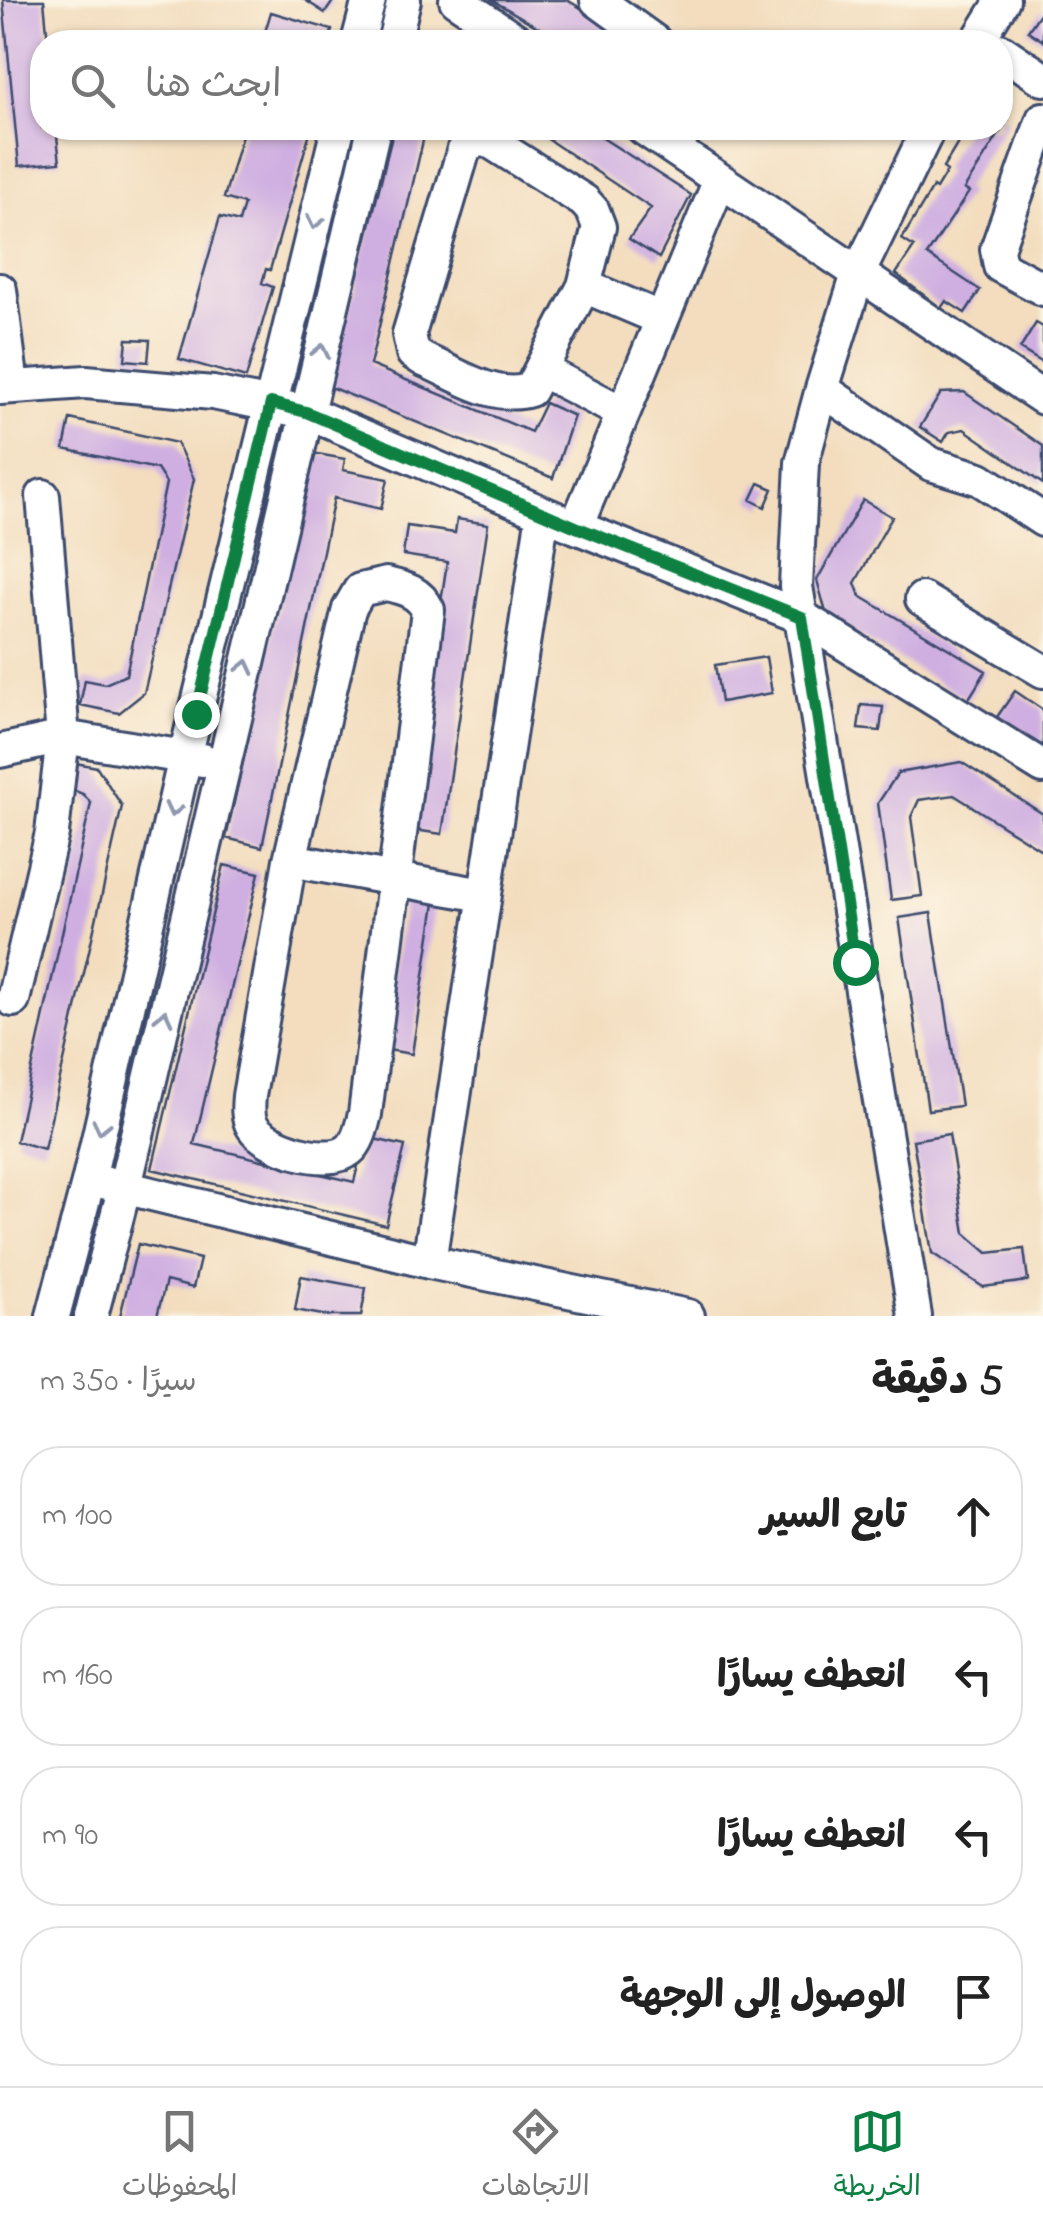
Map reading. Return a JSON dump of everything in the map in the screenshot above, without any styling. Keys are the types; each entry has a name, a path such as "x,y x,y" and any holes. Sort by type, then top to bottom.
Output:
{"street":[{"path":"361,30 369,0"},
{"path":"397,30 404,0"},
{"path":"456,0 500,30"},
{"path":"598,0 639,30"},
{"path":"992,30 1004,0"},
{"path":"1013,60 1043,79"},
{"path":"53,1316 89,1179 185,757 335,140"},
{"path":"91,1316 371,140"},
{"path":"476,140 464,149 409,334 414,353 512,396 530,390 584,286 599,228 594,211 584,201 481,140"},
{"path":"677,140 720,180 1043,398"},
{"path":"915,1316 796,586 802,463 822,389 858,274 923,140"},
{"path":"1039,142 997,249 997,260 1000,266 1043,289"},
{"path":"576,527 720,180"},
{"path":"584,286 662,320"},
{"path":"0,290 6,387 86,382 213,393 306,412 576,527 802,617 1043,767"},
{"path":"540,370 624,413"},
{"path":"822,389 931,464 980,479 1043,520"},
{"path":"13,1000 52,833 63,738 43,496"},
{"path":"428,1262 544,512"},
{"path":"386,584 423,598 428,610 394,879 360,1135 348,1150 336,1155 312,1156 266,1142 254,1130 248,1108 290,860 349,609 360,590 386,584"},
{"path":"922,599 1043,671"},
{"path":"0,751 63,738 222,764"},
{"path":"290,860 483,895"},
{"path":"89,1179 428,1262 554,1302 688,1316"}],"building":[{"path":"3,0 44,0 47,30 30,30 30,140 57,140 60,162 19,166"},
{"path":"305,0 334,0 325,13"},
{"path":"492,0 567,0 618,30 543,30"},
{"path":"1043,9 1043,41 1028,31"},
{"path":"271,12 332,30 266,30"},
{"path":"241,140 308,140 270,270 266,269 262,283 273,287 246,378 179,359 220,217 239,222 244,204 224,198"},
{"path":"391,140 423,140 370,365 531,432 545,403 574,416 553,478 330,387"},
{"path":"549,140 606,140 691,195 659,258 629,239 651,208"},
{"path":"960,140 995,140 964,189 969,192 927,255 980,290 965,313 946,301 941,308 896,274 914,247 902,239 947,171 943,168"},
{"path":"1036,323 1043,327 1043,363 1020,349"},
{"path":"127,339 150,340 148,362 125,360"},
{"path":"964,392 1043,446 1043,484 964,429 949,432 943,442 920,427 941,393"},
{"path":"70,419 177,443 194,479 144,693 119,713 80,705 85,680 105,684 126,675 166,483 157,469 64,449"},
{"path":"312,453 345,459 343,470 388,479 381,509 334,498 262,847 226,838"},
{"path":"759,483 773,489 765,507 751,500"},
{"path":"863,500 892,517 855,583 860,596 986,671 968,700 827,616 817,580"},
{"path":"457,519 488,524 442,834 407,829 447,562 403,555 407,526 455,533"},
{"path":"766,657 772,693 721,702 715,665"},
{"path":"1015,691 1043,710 1043,748 997,717"},
{"path":"861,705 883,707 880,731 858,729"},
{"path":"70,762 97,767 122,806 44,1149 16,1141 91,803 83,794 65,787"},
{"path":"961,762 1043,814 1043,851 954,795 919,800 911,817 922,896 891,900 878,803 898,773"},
{"path":"224,865 259,873 194,1144 354,1182 365,1137 405,1146 386,1225 152,1169"},
{"path":"405,899 435,903 412,1054 382,1049"},
{"path":"931,913 961,1106 928,1110 899,918"},
{"path":"949,1134 965,1233 988,1253 1024,1249 1028,1281 983,1287 932,1253 913,1140"},
{"path":"138,1244 200,1259 193,1288 166,1281 157,1316 120,1316"},
{"path":"301,1276 366,1288 361,1316 295,1310"}],"route":[{"path":"196,714 271,403 306,412 576,527 802,617 855,962"}]}
